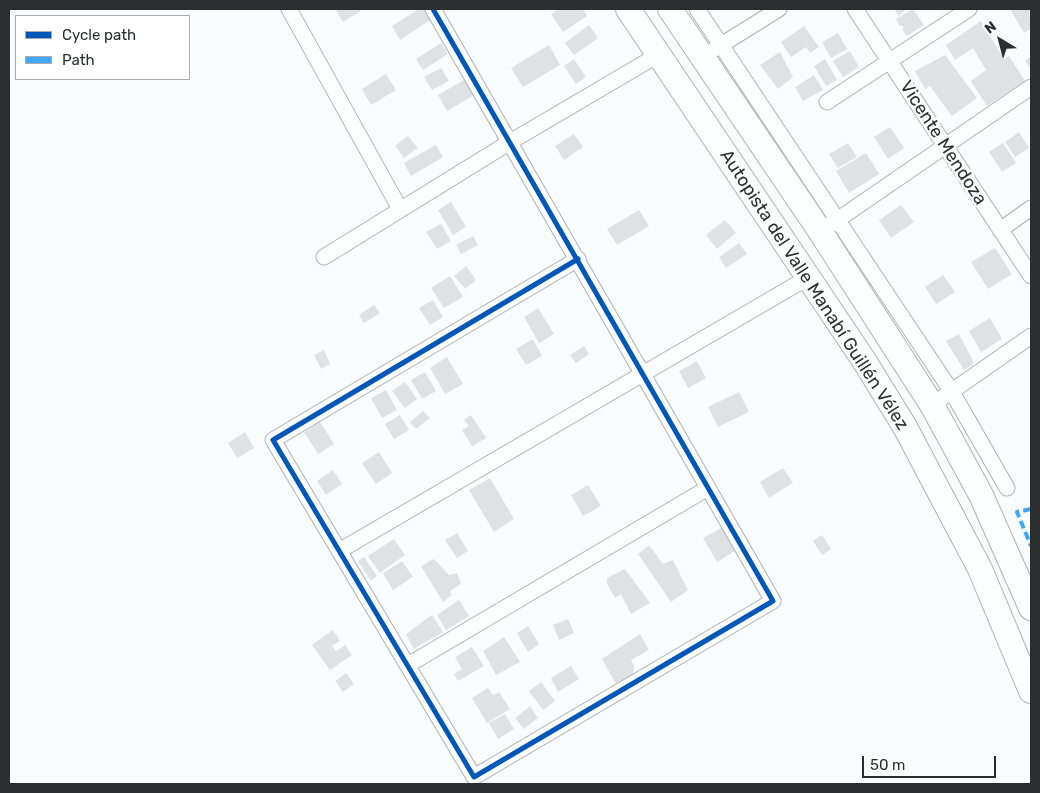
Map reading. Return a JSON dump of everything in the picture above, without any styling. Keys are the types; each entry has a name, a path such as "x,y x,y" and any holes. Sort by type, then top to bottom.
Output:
{"main road":[{"name":"Autopista del Valle Manabí Guillén Vélez","path":"628,9 809,277 905,427 980,569 1031,691"},
{"name":"Autopista del Valle Manabí Guillén Vélez","path":"670,9 712,51 829,226 932,405 981,495 1031,608"}],"street":[{"path":"289,9 400,209"},
{"path":"433,9 578,259 773,601 474,777 273,440 578,259"},
{"path":"696,9 712,51 779,9"},
{"name":"Vicente Mendoza","path":"855,9 1031,276"},
{"path":"827,102 968,9"},
{"path":"324,257 510,142 658,55"},
{"path":"1007,488 952,392 829,226 1031,87"},
{"path":"1000,230 1031,208"},
{"path":"339,551 809,277"},
{"path":"932,405 1031,336"},
{"path":"408,665 708,488"}],"building":[{"path":"335,9 359,9 361,11 343,22"},
{"path":"419,9 431,9 436,16 400,40 392,26"},
{"path":"558,9 583,9 587,16 563,32 551,14"},
{"path":"894,9 906,9 899,16"},
{"path":"913,9 924,25 907,36 902,29 904,28 902,25 900,26 896,19"},
{"path":"1010,9 1029,9 1031,29 1024,33"},
{"path":"981,21 1004,59 1009,56 1025,81 987,106 971,81 986,70 973,48 955,60 946,45"},
{"path":"589,25 598,38 574,55 565,43"},
{"path":"804,26 819,47 810,53 806,47 791,57 781,42"},
{"path":"838,33 847,49 831,58 822,42"},
{"path":"441,43 448,54 423,70 416,59"},
{"path":"549,45 560,65 523,87 511,68"},
{"path":"850,51 859,67 843,77 833,61"},
{"path":"780,52 793,77 778,89 760,65"},
{"path":"945,55 977,98 952,116 930,86 925,89 915,71"},
{"path":"1031,56 1031,69 1025,61"},
{"path":"574,59 586,77 576,84 564,66"},
{"path":"825,59 837,80 826,86 814,66"},
{"path":"441,68 449,81 432,90 424,77"},
{"path":"386,74 396,90 371,105 362,89"},
{"path":"814,75 823,90 803,101 795,87"},
{"path":"471,76 480,92 447,111 438,95"},
{"path":"890,127 904,148 888,159 874,137"},
{"path":"1019,132 1029,148 1015,157 1005,142"},
{"path":"574,134 583,147 564,160 555,146"},
{"path":"408,136 418,148 404,158 395,146"},
{"path":"848,143 857,157 838,168 829,154"},
{"path":"1003,143 1016,163 1002,172 989,152"},
{"path":"436,145 443,157 411,176 404,163"},
{"path":"866,153 879,174 849,193 836,171"},
{"path":"451,202 466,227 453,235 438,210"},
{"path":"901,205 914,222 891,238 879,220"},
{"path":"639,210 649,226 617,245 607,229"},
{"path":"725,220 736,233 717,249 706,235"},
{"path":"441,224 451,241 437,249 426,232"},
{"path":"473,236 478,245 461,254 456,245"},
{"path":"739,243 747,254 726,268 719,257"},
{"path":"995,248 1012,274 988,289 971,262"},
{"path":"466,266 476,280 465,289 454,276"},
{"path":"943,275 955,292 936,304 925,287"},
{"path":"450,276 463,297 444,308 431,288"},
{"path":"433,300 443,317 430,325 419,308"},
{"path":"374,305 380,313 364,323 359,315"},
{"path":"538,308 554,334 539,343 524,317"},
{"path":"990,318 1002,339 981,352 969,331"},
{"path":"959,334 974,363 964,370 946,341"},
{"path":"533,339 542,356 526,365 516,349"},
{"path":"584,346 589,354 576,363 570,355"},
{"path":"324,350 330,364 321,369 314,355"},
{"path":"447,357 463,384 445,394 430,368"},
{"path":"697,361 706,378 688,388 679,371"},
{"path":"425,372 436,391 422,399 411,380"},
{"path":"405,382 417,399 405,408 392,391"},
{"path":"386,390 397,410 382,418 371,398"},
{"path":"739,392 749,412 718,427 708,407"},
{"path":"423,411 430,418 416,429 410,422"},
{"path":"400,415 409,430 394,439 385,424"},
{"path":"471,415 486,438 472,446 462,430 469,426 464,420"},
{"path":"320,422 334,444 318,454 304,432"},
{"path":"245,432 254,448 237,458 228,443"},
{"path":"379,452 392,473 376,484 362,463"},
{"path":"783,468 793,483 769,498 760,482"},
{"path":"333,470 342,484 326,495 317,481"},
{"path":"490,478 514,519 494,532 469,490"},
{"path":"588,485 601,506 583,516 571,495"},
{"path":"727,525 740,548 717,562 703,538"},
{"path":"457,533 468,551 457,558 445,540"},
{"path":"822,535 831,549 822,555 813,541"},
{"path":"394,539 405,555 380,573 368,556"},
{"path":"649,545 663,564 673,560 688,590 671,602 638,554"},
{"path":"364,557 377,576 371,581 358,561"},
{"path":"434,559 449,575 457,573 461,584 450,591 452,595 443,602 421,566"},
{"path":"402,561 413,577 393,590 383,573"},
{"path":"625,569 650,603 631,614 621,594 615,598 607,584 607,578"},
{"path":"459,600 469,616 446,630 437,615"},
{"path":"432,615 443,632 414,649 406,634"},
{"path":"568,619 574,633 559,640 553,625"},
{"path":"528,626 539,644 528,652 517,633"},
{"path":"333,630 340,641 332,646 336,651 345,645 352,655 330,670 312,645"},
{"path":"640,634 649,650 631,660 634,666 633,676 616,684 602,659"},
{"path":"504,637 520,662 496,675 483,651"},
{"path":"472,647 484,666 458,681 454,674 462,669 455,657"},
{"path":"571,666 579,679 558,692 551,678"},
{"path":"346,673 354,684 343,692 335,681"},
{"path":"541,682 555,701 543,710 529,691"},
{"path":"488,688 493,695 499,692 510,709 487,723 472,698"},
{"path":"530,706 538,718 524,729 515,718"},
{"path":"505,714 514,729 498,739 489,723"}],"marked path":[{"path":"1031,509 1017,512 1031,546"}],"cycle path":[{"path":"433,9 773,601 474,777 273,440 578,259"}]}
